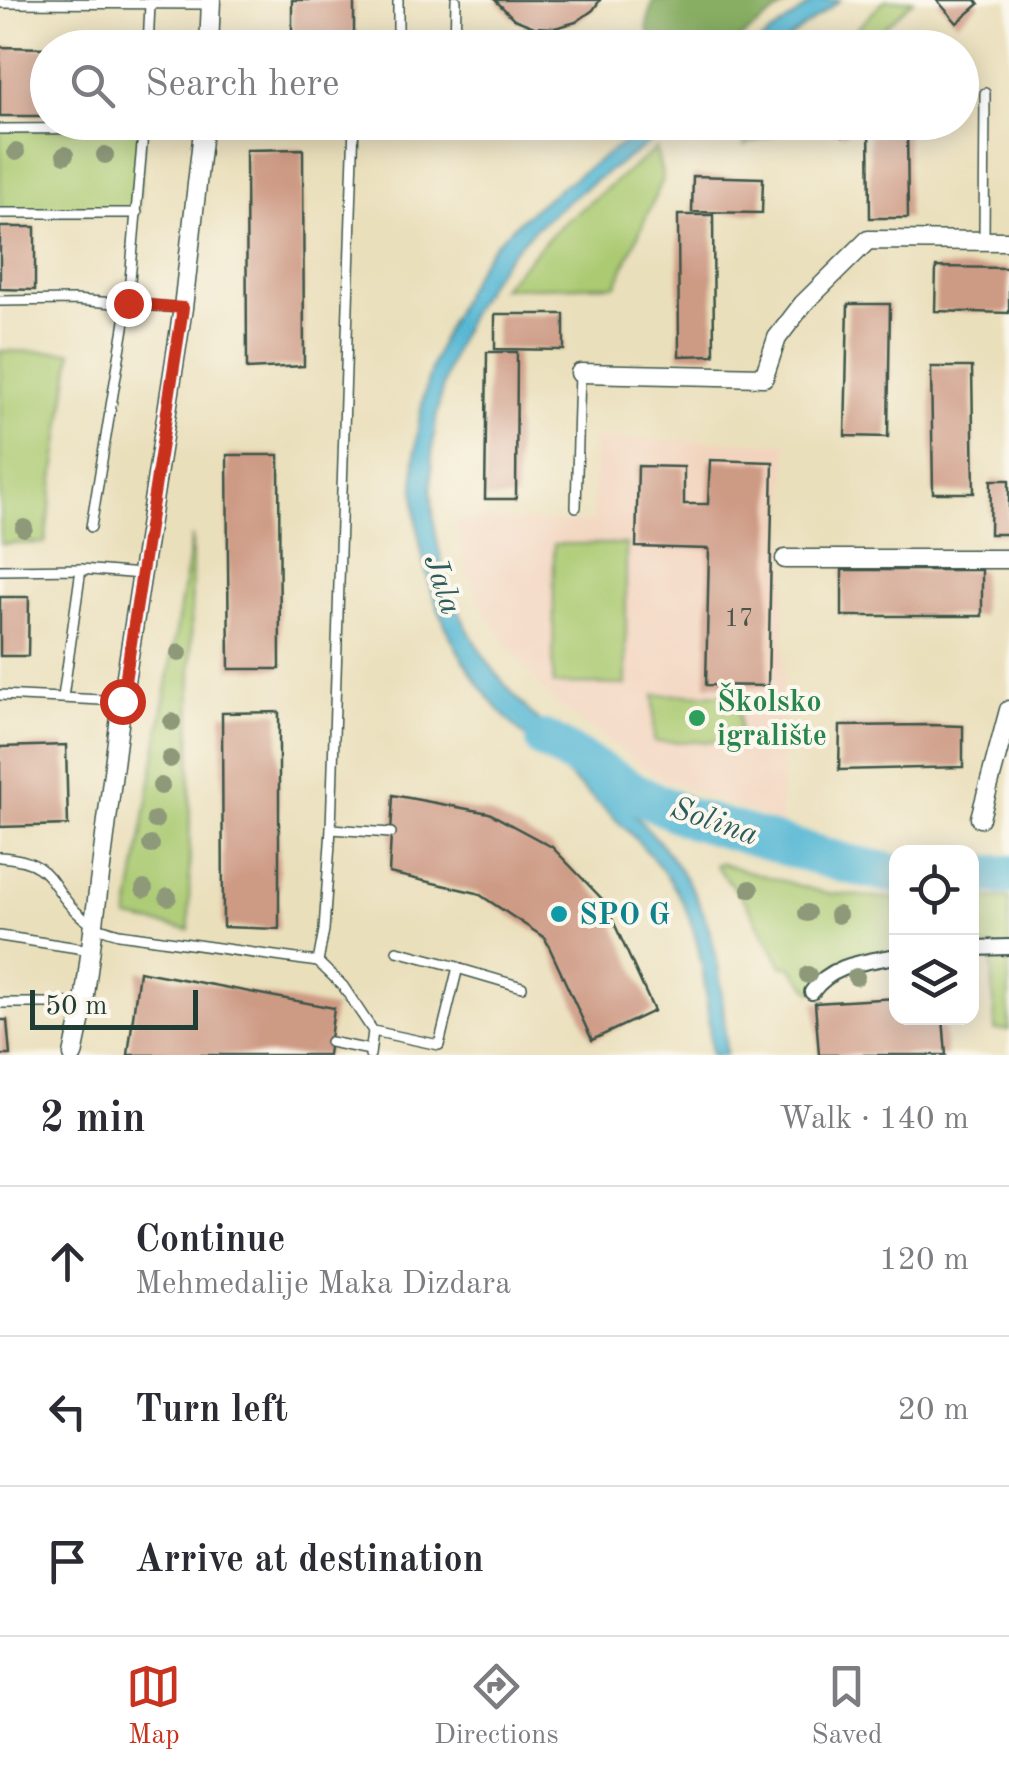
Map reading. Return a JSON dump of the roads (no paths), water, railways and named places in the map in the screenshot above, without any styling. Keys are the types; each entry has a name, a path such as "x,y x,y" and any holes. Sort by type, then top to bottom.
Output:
{"street":[{"path":"210,30 211,2"},
{"path":"73,1055 84,1003 122,701 183,308 202,140"},
{"path":"580,373 764,378 777,338 802,304 868,240 1009,241"},
{"path":"785,559 1009,559"},
{"path":"980,818 1009,710"},
{"path":"979,948 1009,947"},
{"path":"812,992 830,973 889,957"}],"lane":[{"path":"398,0 398,30"},
{"path":"455,30 456,0"},
{"path":"0,3 211,2"},
{"path":"149,30 150,4"},
{"path":"984,241 985,93"},
{"path":"0,129 30,128"},
{"path":"90,527 128,303 143,140"},
{"path":"318,962 331,829 353,140"},
{"path":"0,213 137,213"},
{"path":"0,301 183,308"},
{"path":"576,507 580,373"},
{"path":"0,570 81,569 143,574"},
{"path":"63,698 81,569"},
{"path":"0,695 122,701"},
{"path":"331,829 391,833"},
{"path":"0,858 16,858 40,868 56,882 67,902 94,926 119,934 318,962 344,986 373,1032 370,1052 330,1042"},
{"path":"0,936 91,950"},
{"path":"397,951 522,987"},
{"path":"373,1032 439,1045 457,968"},
{"path":"0,1003 84,1003"}],"water":[{"path":"816,0 840,0 800,30 776,30"},
{"name":"Jala","path":"628,140 654,140 540,224 501,265 475,304 455,347 441,393 433,441 436,537 448,583 466,626 514,695 550,733 545,740 632,812 686,879 706,920 716,958 726,1055 711,1055 698,948 688,914 673,885 627,830 494,704 463,660 440,613 424,563 416,511 415,459 422,407 436,356 457,307 487,254 521,219"}],"waterway":[{"name":"Solina","path":"545,740 642,796 689,818 889,873"},
{"name":"Solina","path":"979,875 1009,875"}],"place":[{"name":"Školsko igralište","path":"697,718"},
{"name":"SPO G","path":"559,914"}]}
